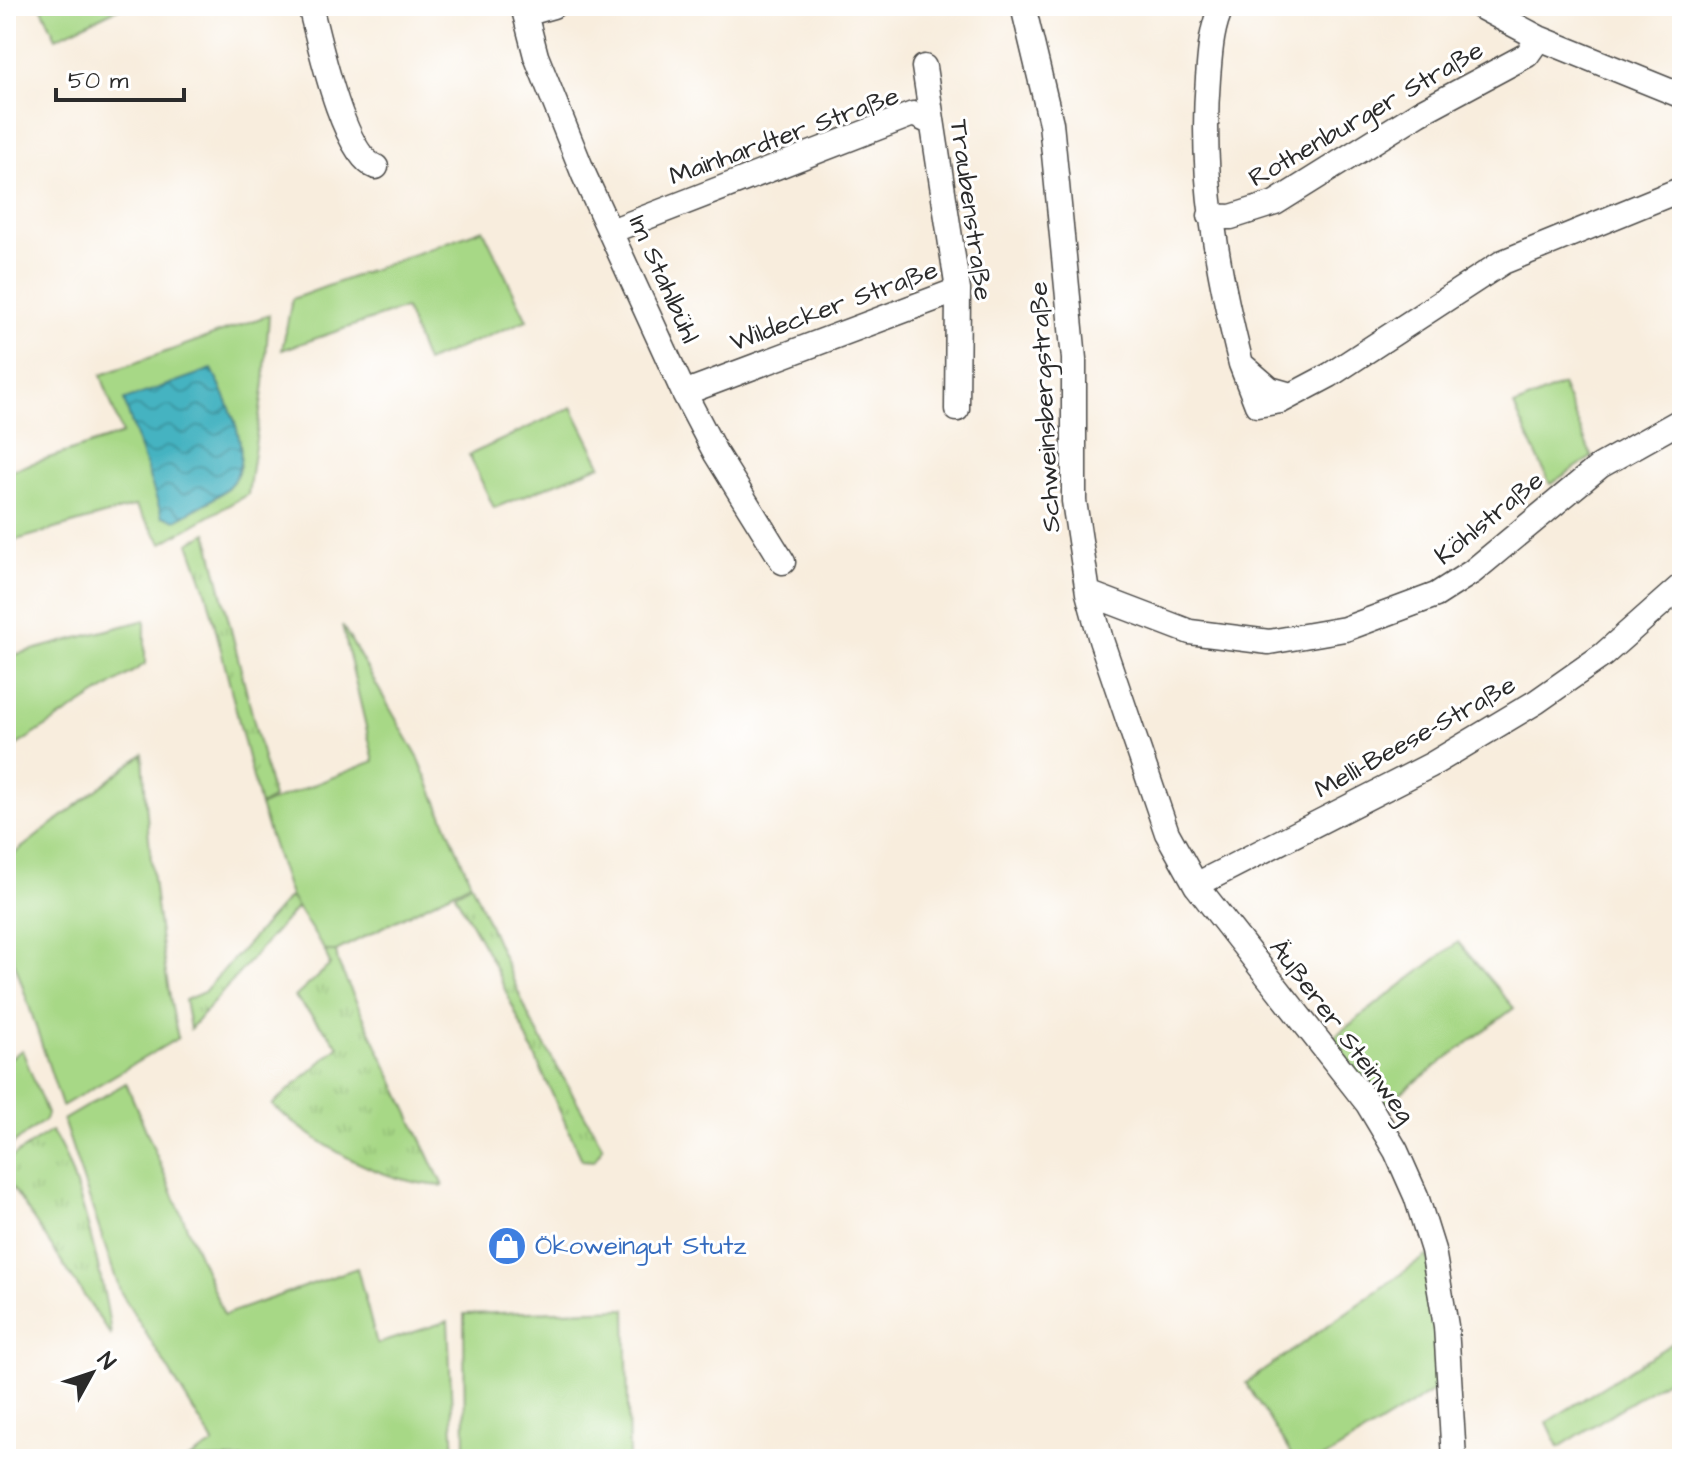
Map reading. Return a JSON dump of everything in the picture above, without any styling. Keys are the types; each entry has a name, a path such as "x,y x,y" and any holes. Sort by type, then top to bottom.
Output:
{"street":[{"path":"310,6 351,143 367,164 376,167"},
{"path":"524,10 553,6"},
{"name":"Schweinsbergstraße","path":"1023,6 1051,123 1060,196 1074,359 1074,501 1088,593 1167,833 1196,885"},
{"path":"1222,6 1210,46 1204,156 1210,216 1225,301 1248,389 1257,405 1270,405 1330,375 1503,262 1682,189"},
{"path":"1479,6 1539,38 1682,96"},
{"name":"Im Stahlbühl","path":"524,10 558,112 684,393 716,454 783,562"},
{"name":"Rothenburger Straße","path":"1210,216 1231,217 1275,203 1419,113 1527,55 1539,38"},
{"name":"Traubenstraße","path":"924,67 958,290 957,409"},
{"name":"Mainhardter Straße","path":"611,231 913,114 930,122"},
{"name":"Wildecker Straße","path":"684,393 958,290"},
{"name":"Köhlstraße","path":"1088,593 1190,632 1269,642 1345,629 1436,595 1472,572 1600,466 1682,420"},
{"name":"Melli-Beese-Straße","path":"1196,885 1431,765 1536,702 1603,655 1682,585"},
{"name":"Äußerer Steinweg","path":"1196,885 1368,1104 1401,1162 1433,1250 1446,1326 1454,1459"}],"green space":[{"path":"41,6 123,6 56,38"},
{"path":"483,229 527,320 426,362 405,308 282,350 292,299"},
{"path":"269,315 264,384 248,494 162,543 135,506 6,543 6,472 122,434 101,375"},
{"path":"1562,385 1592,457 1550,484 1514,406"},
{"path":"572,407 601,465 494,508 469,455"},
{"path":"207,533 273,798 260,806 207,594 189,543"},
{"path":"145,620 145,664 6,752 6,657"},
{"path":"342,625 419,759 471,883 336,951 325,951 290,896 260,806 374,761"},
{"path":"143,754 155,896 178,1038 62,1106 6,936 6,860"},
{"path":"471,883 531,1021 603,1147 594,1161 582,1160 492,961 455,894"},
{"path":"290,896 297,907 190,1029 185,1000 204,992"},
{"path":"1458,942 1514,1008 1383,1106 1331,1039"},
{"path":"325,951 336,951 338,963 443,1186 396,1178 373,1170 330,1148 272,1105 339,1046 295,997 330,965"},
{"path":"22,1050 47,1114 45,1120 6,1149 6,1061"},
{"path":"126,1083 224,1315 357,1268 377,1344 448,1321 454,1459 189,1459 214,1444 120,1291 63,1120"},
{"path":"51,1131 61,1147 80,1198 97,1261 111,1336 6,1178 6,1161"},
{"path":"1428,1255 1441,1386 1323,1459 1294,1459 1246,1383"},
{"path":"626,1309 629,1459 465,1459 464,1314"},
{"path":"1682,1337 1682,1370 1559,1447 1547,1422"}],"water":[{"path":"212,369 237,428 241,460 237,474 217,496 176,520 162,516 124,400"}],"place":[{"name":"Ökoweingut Stutz","path":"507,1246"}]}
